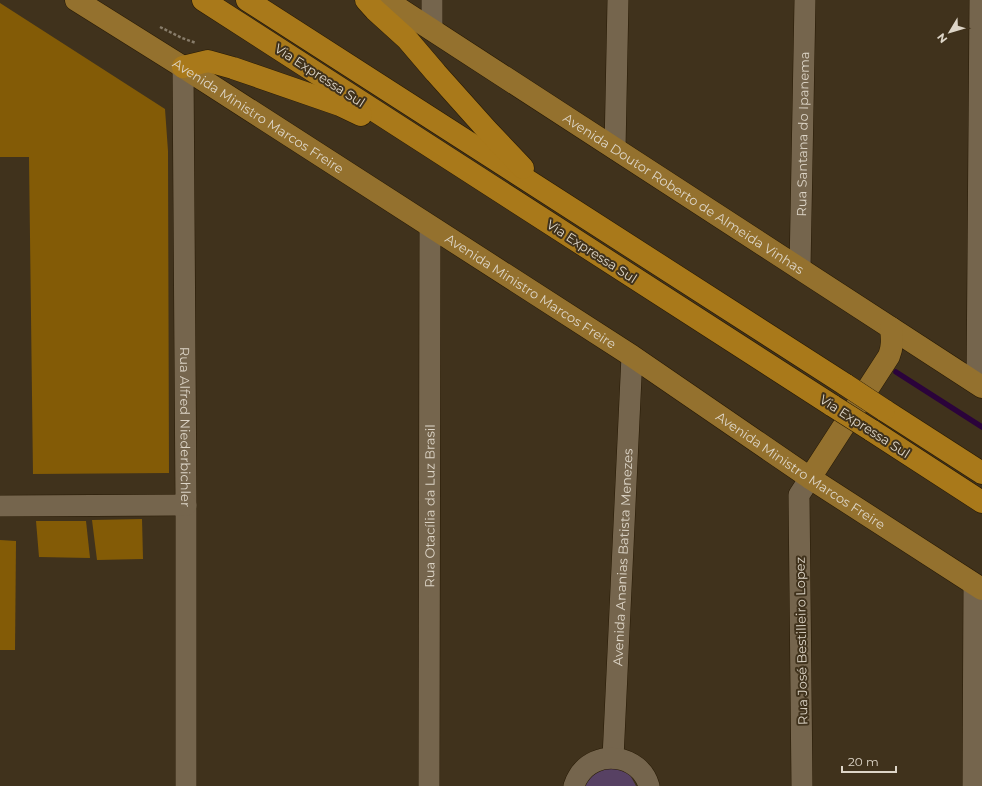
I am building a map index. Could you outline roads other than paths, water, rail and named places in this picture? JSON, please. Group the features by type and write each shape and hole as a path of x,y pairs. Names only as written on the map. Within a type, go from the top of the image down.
{"highway":[{"name":"Via Expressa Sul","path":"203,0 982,502"},
{"name":"Via Expressa Sul","path":"247,0 982,473"},
{"path":"366,0 375,10 407,38 487,130 549,195"},
{"path":"183,67 208,61 240,70 340,105 366,118 409,133"}],"main road":[{"name":"Avenida Ministro Marcos Freire","path":"76,0 183,67 632,356 805,487 978,586"},
{"name":"Avenida Doutor Roberto de Almeida Vinhas","path":"386,0 980,385"},
{"path":"805,487 889,356 893,341 891,328"}],"street":[{"path":"432,0 432,30"},
{"path":"615,149 618,0"},
{"name":"Rua Santana do Ipanema","path":"800,269 805,0"},
{"path":"980,0 980,385"},
{"name":"Rua Alfred Niederbichler","path":"183,67 186,786"},
{"name":"Rua Otacília da Luz Brasil","path":"429,786 430,227"},
{"name":"Avenida Ananias Batista Menezes","path":"613,758 632,356"},
{"name":"Rua José Bestilleiro Lopez","path":"802,786 805,487"},
{"path":"0,506 186,505"},
{"path":"973,786 978,586"},
{"path":"574,786 577,778 586,767 599,760 613,758 628,761 641,770 650,786"}],"waterway":[{"path":"896,372 982,427"}]}
